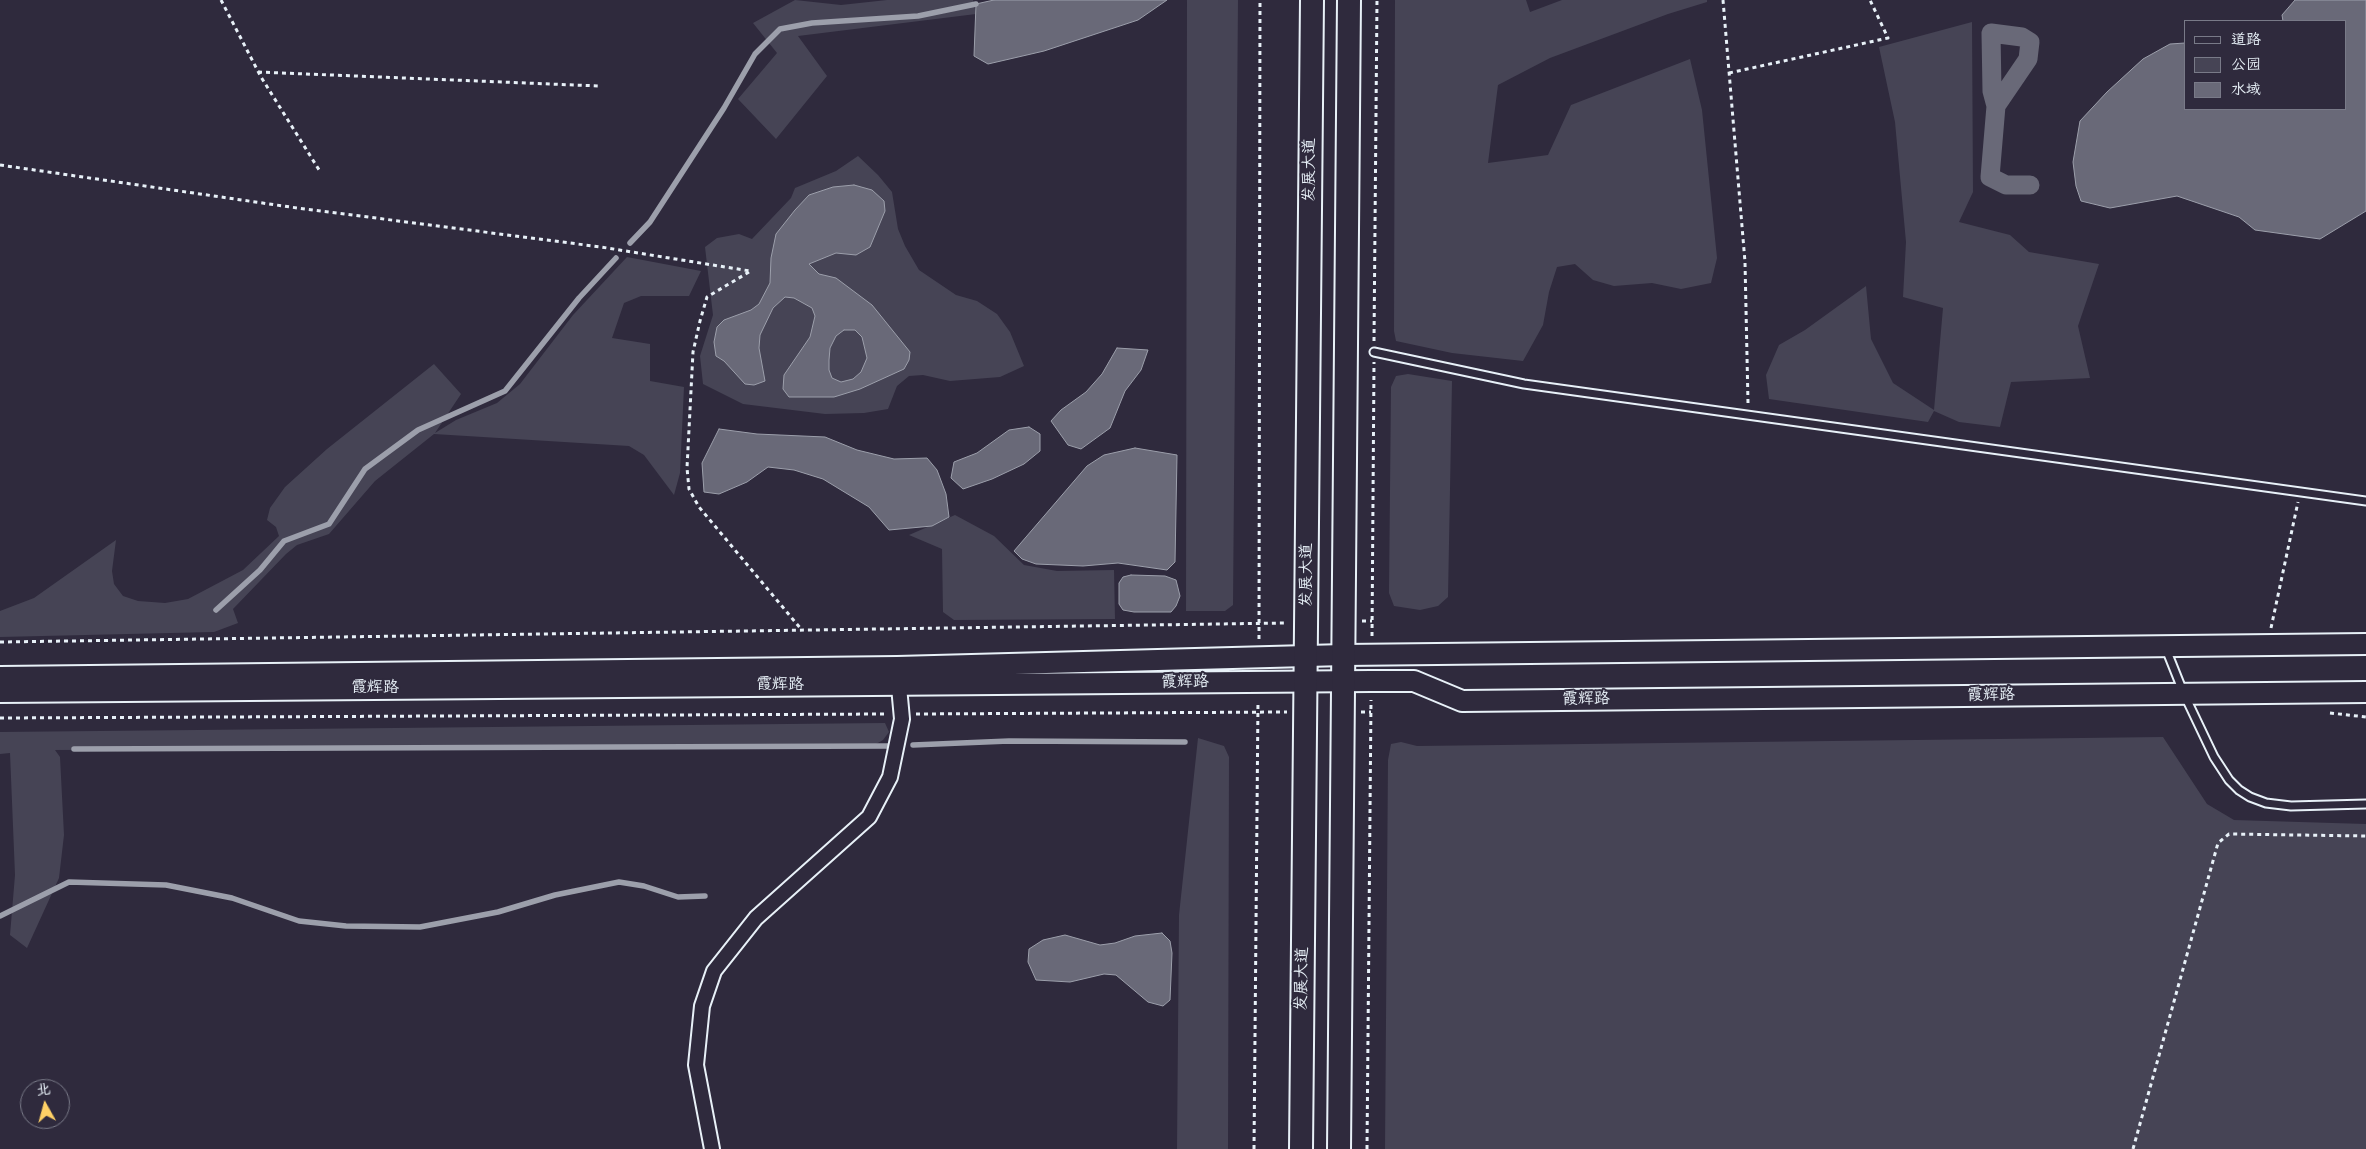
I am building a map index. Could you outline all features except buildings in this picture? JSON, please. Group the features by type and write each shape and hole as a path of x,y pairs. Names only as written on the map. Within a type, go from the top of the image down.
{"main road":[{"name":"发展大道","path":"1301,1149 1308,622 1312,0"},
{"path":"1340,1149 1349,0"}],"street":[{"name":"霞辉路","path":"0,692 898,676 1258,657 1344,655 2366,644"},
{"name":"霞辉路","path":"0,677 898,676 1258,682 1414,681 1462,701 2366,692"},
{"path":"712,1149 696,1065 702,1006 714,971 756,918 869,817 890,777 902,714 898,676"}],"lane":[{"path":"1374,352 1524,384 2366,501"},
{"path":"2165,647 2184,694 2214,757 2229,780 2250,797 2266,803 2292,806 2366,804"}],"path":[{"path":"220,0 258,72 321,173"},
{"path":"1258,657 1260,0"},
{"path":"1372,655 1377,0"},
{"path":"1723,0 1746,262 1748,414"},
{"path":"1729,73 1888,38 1870,0"},
{"path":"258,72 599,86"},
{"path":"0,164 290,207 601,247 750,271 707,297 693,352 687,468 689,489 699,507 802,630"},
{"path":"1344,622 1372,621"},
{"path":"0,642 1308,622"},
{"path":"1367,1149 1371,681"},
{"path":"1254,1149 1258,682"},
{"path":"0,718 1306,712"},
{"path":"1343,712 1371,712"},
{"path":"2133,1149 2218,843 2230,834 2366,836"}],"green space":[{"path":"795,0 841,5 887,0 973,0 976,14 798,36 827,76 776,139 738,99 777,53 753,23"},
{"path":"1187,0 1238,0 1233,605 1225,611 1186,611"},
{"path":"1395,0 1526,0 1530,12 1562,0 1707,0 1707,2 1668,14 1550,58 1498,85 1488,163 1548,155 1571,105 1690,59 1702,110 1717,258 1711,283 1681,289 1652,283 1614,286 1593,280 1575,264 1557,267 1549,292 1543,325 1523,361 1452,353 1396,341 1394,331"},
{"path":"1972,22 1973,192 1959,222 2010,235 2029,252 2099,264 2078,326 2090,378 2011,382 2000,427 1959,422 1934,411 1928,422 1769,399 1766,375 1779,345 1805,330 1866,286 1871,339 1893,383 1934,410 1943,308 1903,297 1906,242 1895,122 1879,47"},
{"path":"858,156 892,192 898,229 905,246 919,270 956,295 977,301 997,314 1010,332 1024,366 1000,377 950,381 923,375 909,376 897,386 888,409 864,413 825,414 743,404 703,384 700,356 713,315 705,247 717,238 739,234 752,239 791,198 795,188 836,171"},
{"path":"627,257 701,271 689,296 641,296 624,303 612,338 650,344 650,381 684,387 680,473 674,495 644,455 629,446 434,434 375,481 329,534 297,545 286,554 233,609 238,623 214,632 0,637 0,611 34,598 116,540 112,571 114,584 123,596 138,601 165,603 188,599 243,570 279,536 276,527 267,520 270,508 285,487 327,449 434,364 461,394 435,433 456,420 497,403 520,384 573,315"},
{"path":"1408,374 1452,381 1448,597 1438,606 1420,610 1394,606 1389,593 1391,387 1396,376"},
{"path":"955,515 994,536 1024,565 1057,571 1114,570 1115,619 954,620 943,612 942,549 909,535"},
{"path":"885,723 889,732 883,740 871,747 55,750 60,757 64,835 59,878 27,948 10,935 15,875 10,753 0,754 0,732"},
{"path":"2163,737 2207,804 2234,820 2366,824 2366,1149 1385,1149 1388,760 1391,744 1401,742 1417,746"},
{"path":"1198,738 1224,746 1229,757 1228,1149 1177,1149 1179,915"}],"water":[{"path":"994,0 1167,0 1138,20 1044,51 988,64 974,56 976,4"},
{"path":"2295,0 2366,0 2366,211 2320,239 2255,230 2239,217 2177,196 2110,208 2081,201 2076,186 2073,162 2080,121 2107,92 2143,59 2170,44 2184,43 2184,110 2346,110 2346,20 2283,20 2282,15"},
{"path":"854,185 872,190 884,201 885,211 870,247 856,255 836,253 809,264 819,274 836,278 872,305 910,352 909,360 904,369 860,389 834,397 789,397 783,389 784,375 810,337 815,316 812,308 794,298 785,297 773,308 760,335 759,348 765,381 754,385 745,384 724,361 716,356 714,342 717,327 724,320 751,310 759,304 770,283 771,258 776,234 809,195 833,187","holes":["844,330 855,330 862,337 867,358 861,372 853,379 841,382 832,378 829,370 830,348 836,336"]},
{"path":"1117,348 1148,350 1141,370 1125,391 1110,428 1081,449 1068,445 1051,421 1061,410 1086,392 1102,374"},
{"path":"1029,427 1040,434 1040,451 1024,464 992,479 963,489 951,478 954,462 977,453 1009,430"},
{"path":"719,429 757,434 825,437 857,450 894,459 927,458 937,470 946,494 949,517 932,526 889,530 869,507 823,479 794,470 768,467 747,482 719,494 704,492 702,463"},
{"path":"1135,448 1177,455 1175,562 1167,570 1118,563 1083,566 1036,564 1022,559 1014,551 1087,466 1104,455"},
{"path":"1131,575 1165,576 1176,580 1180,596 1176,606 1171,612 1134,612 1123,610 1119,604 1119,583 1123,577"},
{"path":"1162,933 1170,941 1172,953 1170,1000 1163,1006 1148,1002 1116,975 1104,974 1070,982 1036,980 1028,962 1029,949 1043,940 1065,935 1100,945 1115,943 1135,936"}],"waterway":[{"path":"630,243 650,222 724,108 755,54 780,29 812,23 918,16 976,4"},
{"path":"1996,106 2028,59 2030,42 2022,37 1991,33 1992,91 1996,106 1990,177 2006,185 2030,185"},
{"path":"216,610 260,570 284,541 329,524 365,469 418,430 505,391 579,298 616,258"},
{"path":"913,745 1009,741 1185,742"},
{"path":"74,749 889,746"},
{"path":"0,916 69,882 166,885 232,898 299,921 346,926 420,927 498,912 555,895 619,882 644,886 678,897 705,896"}]}
